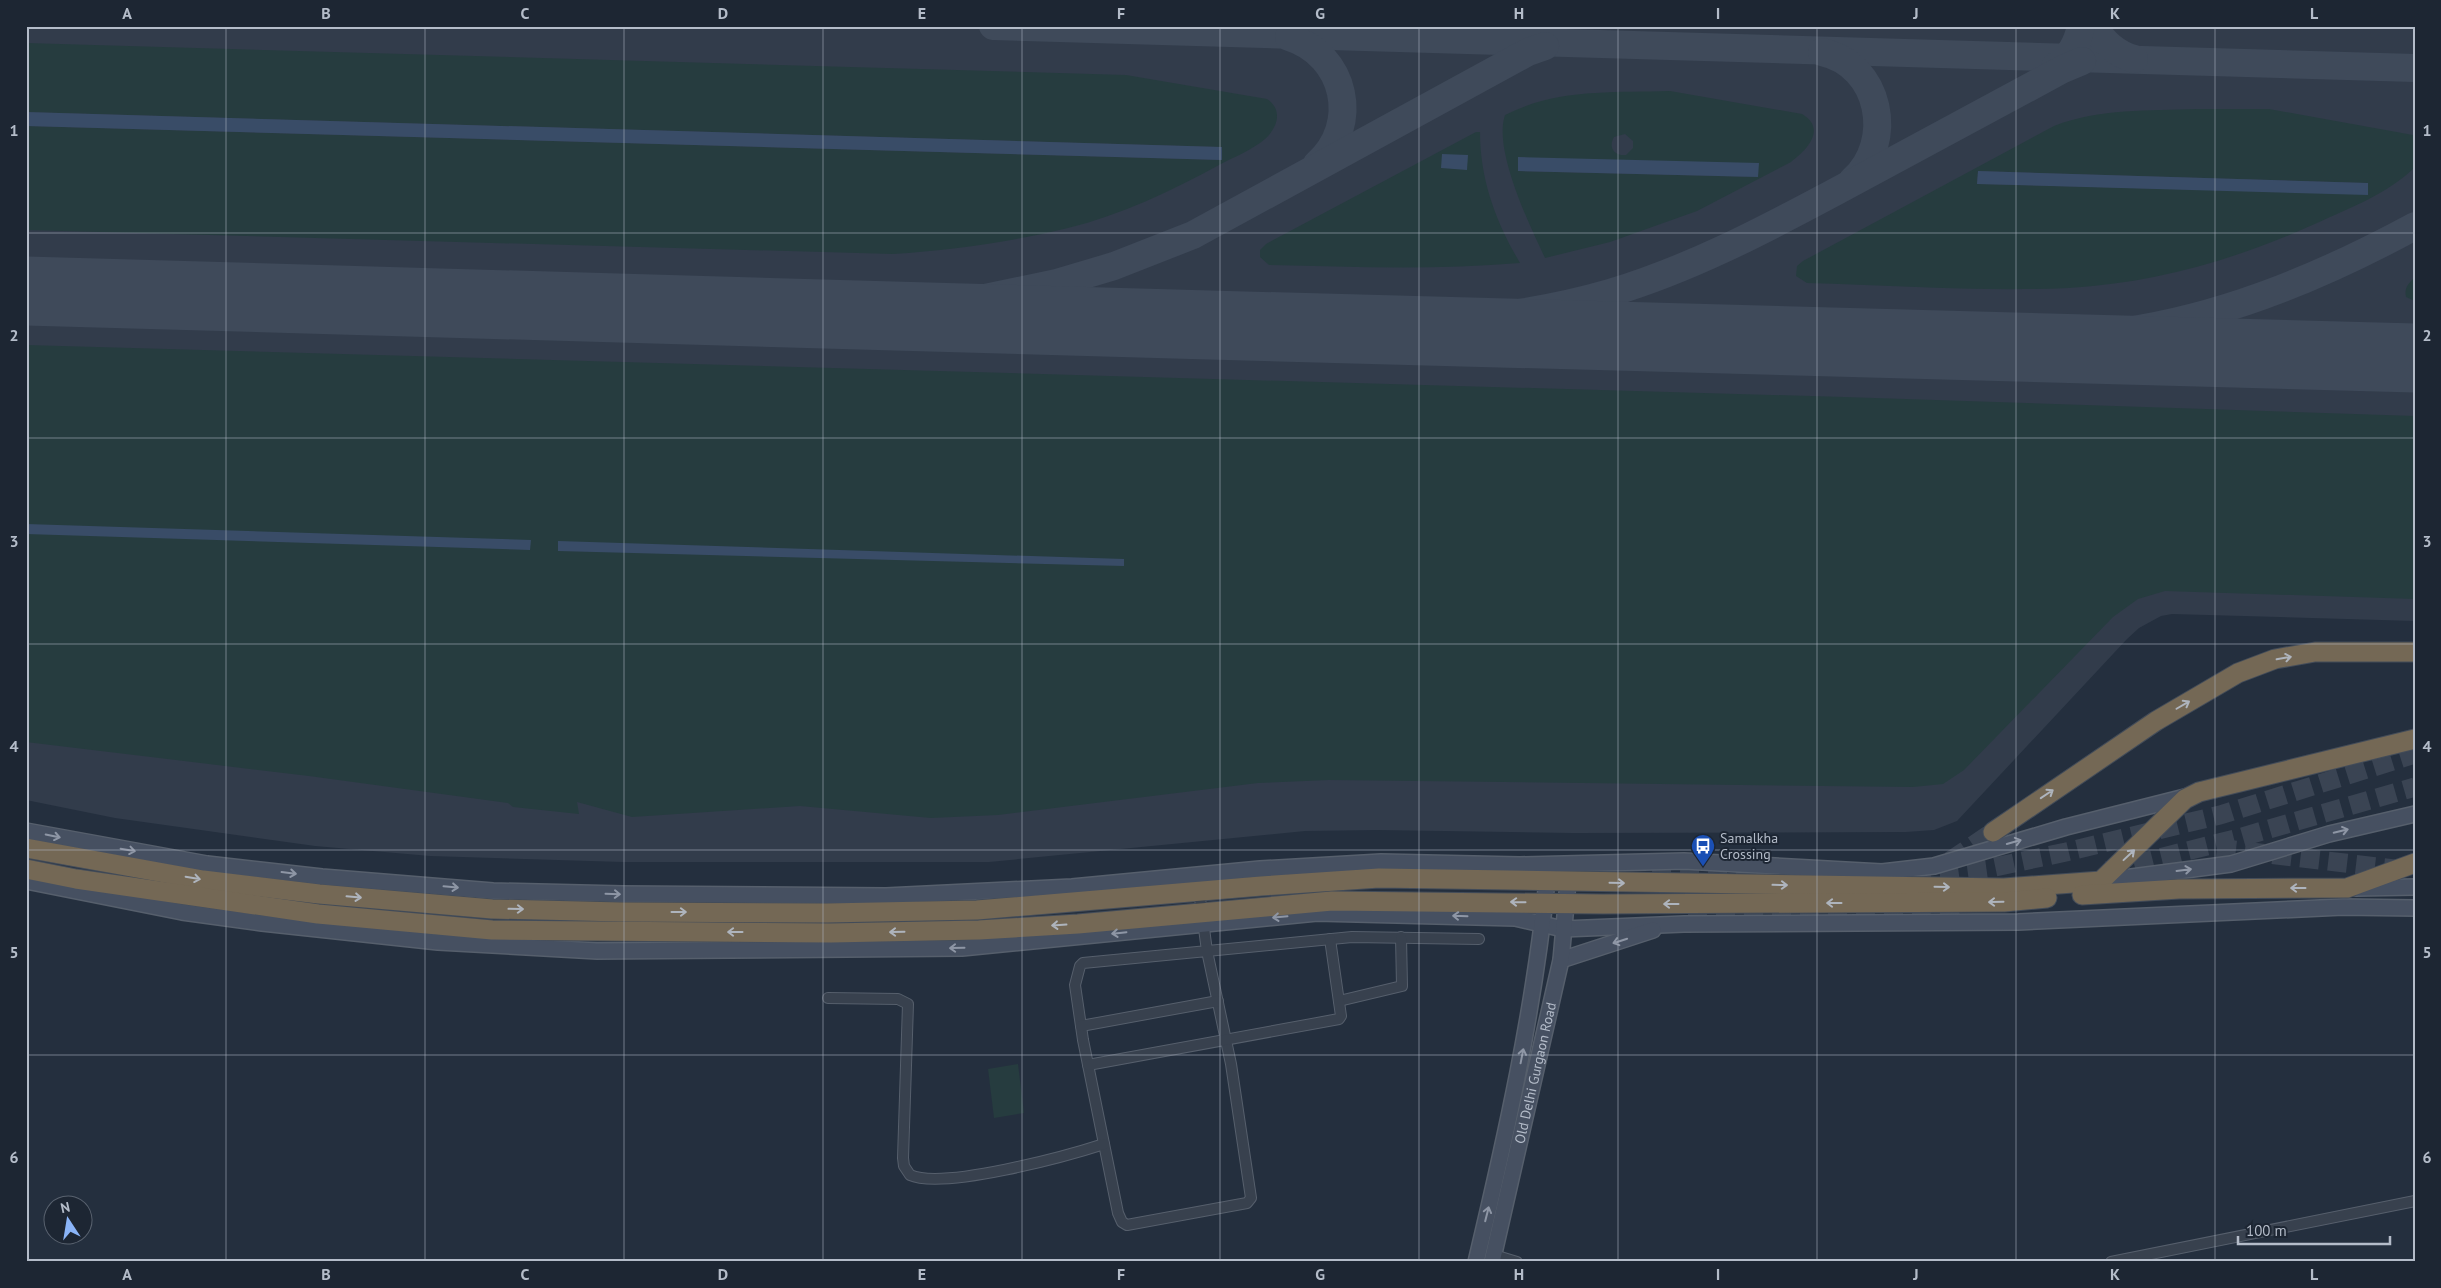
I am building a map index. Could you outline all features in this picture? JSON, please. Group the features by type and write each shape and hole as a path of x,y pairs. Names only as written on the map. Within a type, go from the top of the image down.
{"highway":[{"path":"1992,832 2156,721 2238,673 2275,659 2315,652 2415,652"},
{"path":"26,848 203,880 320,894 492,908 817,913 967,910 1379,878 2004,888 2101,881 2186,799 2199,792 2415,739"},
{"path":"26,869 124,886 318,914 492,930 831,933 979,930 1202,918 1332,901 1567,904 2004,902 2124,891 2347,888 2415,863"}],"street":[{"path":"26,831 207,864 322,877 493,891 886,896 1072,888 1260,869 1381,862 1529,865 1684,861 1882,872 1934,866 2066,827 2193,795"},
{"path":"2101,881 2239,862 2329,834 2415,814"},
{"path":"26,881 182,912 262,923 438,942 597,951 962,948 1202,918 1317,913 1515,918 1564,929 1684,924 2018,922 2343,908 2415,908"},
{"name":"Old Delhi Gurgaon Road","path":"1476,1262 1522,1056 1543,924 1547,882"},
{"name":"Old Delhi Gurgaon Road","path":"1493,1258 1561,960 1568,882"},
{"path":"2347,888 2415,887"},
{"path":"1199,891 1208,951 1226,1039 1249,1182 1249,1201 1127,1225 1122,1222 1118,1213 1081,1026 1075,980 1077,970 1083,963 1208,951 1330,939 1401,937 1479,939"},
{"path":"1561,960 1663,927 1684,924"},
{"path":"1339,1001 1402,986 1401,937"},
{"path":"1088,1065 1339,1019 1339,1001 1330,939"},
{"path":"828,998 902,999 908,1004 903,1158 910,1176 929,1179 996,1171 1104,1144"},
{"path":"1081,1026 1218,1001"},
{"path":"2111,1262 2415,1201"},
{"path":"1493,1258 1517,1262"}],"shaded area":[{"path":"26,26 2415,26 2415,621 2172,614 2161,616 2139,628 2127,639 1957,821 1934,830 1906,832 1573,833 1377,830 1305,831 989,862 623,862 430,856 315,846 115,818 26,800"}],"green space":[{"path":"26,43 1126,75 1267,99 1275,108 1277,119 1273,129 1265,139 1249,150 1164,193 1088,223 981,245 893,254 26,230 26,126 1221,160 1222,147 26,112"},
{"path":"1670,91 1802,114 1813,126 1814,133 1803,152 1791,162 1697,211 1610,242 1545,258 1523,208 1508,167 1504,148 1503,130 1505,115 1525,106 1565,96 1606,92","holes":["1625,134 1633,141 1633,148 1626,155 1622,155 1613,150 1612,141 1614,137","1519,157 1757,177 1518,171"]},
{"path":"2197,109 2269,109 2413,135 2415,167 2393,185 2369,199 2287,236 2257,248 2196,267 2133,281 2069,288 2004,289 1807,283 1796,276 1797,266 1803,261 2054,126 2071,120 2107,113","holes":["1978,171 2367,183 2368,194 1977,184"]},
{"path":"1476,132 1480,132 1483,167 1491,200 1511,248 1520,263 1426,267 1332,267 1269,265 1260,257 1260,250 1266,244"},
{"path":"2415,277 2415,301 2406,297 2406,291 2407,286"},
{"path":"26,345 1844,397 2415,416 2415,599 2165,591 2138,599 2113,617 1964,770 1943,784 1913,787 1329,780 1258,783 998,815 931,818 800,806 632,817 577,802 579,814 513,807 508,803 309,776 26,742"},
{"path":"1018,1064 1024,1113 994,1118 988,1069"}],"water":[{"path":"26,112 1222,147 1222,160 26,126"},
{"path":"1442,154 1468,155 1467,170 1441,168"},
{"path":"1518,157 1759,163 1758,177 1518,171"},
{"path":"1978,171 2368,183 2368,195 1977,184"},
{"path":"26,524 531,540 530,550 26,534"},
{"path":"558,541 1124,559 1124,566 558,551"}],"taxiway":[{"path":"993,26 2415,68"},
{"path":"2055,67 2072,50 2081,26"},
{"path":"2094,26 2111,47 2134,59"},
{"path":"1289,37 1308,46 1324,59 1335,75 1341,93 1343,111 1339,130 1331,148 1317,164"},
{"path":"820,312 929,307 966,302 1057,283 1114,266 1193,235 1528,52 1545,46"},
{"path":"1822,52 1842,60 1858,72 1869,88 1875,107 1877,126 1874,146 1866,164 1853,180"},
{"path":"1327,327 1399,325 1505,315 1575,302 1610,293 1669,273 1753,235 2063,69 2082,61"},
{"path":"1957,344 2071,338 2116,333 2175,322 2281,289 2349,260 2415,226"}],"runway":[{"path":"26,291 2415,358"}],"tunnel":[{"path":"1884,876 1925,877 1990,868 2066,852 2220,815 2415,754"},
{"path":"2107,871 2235,839 2415,787"},
{"path":"1950,861 1993,832"},
{"path":"2217,848 2404,870"},
{"path":"1652,873 1827,875"},
{"path":"346,887 463,896"},
{"path":"1688,913 1929,915 1967,906"}],"place":[{"name":"Samalkha Crossing","path":"1703,867"}]}
